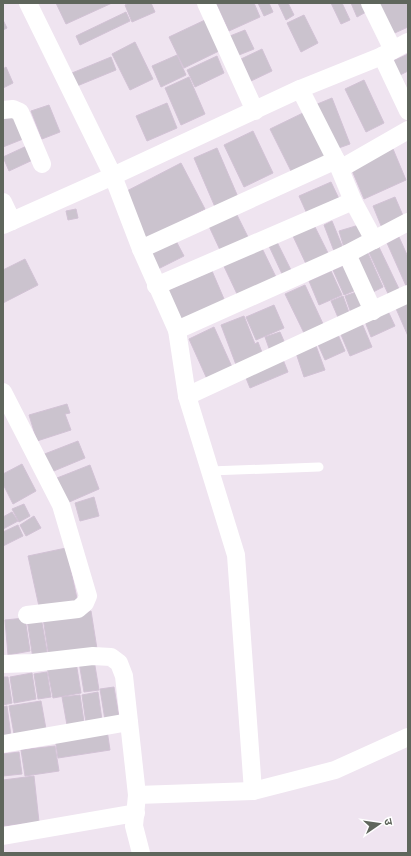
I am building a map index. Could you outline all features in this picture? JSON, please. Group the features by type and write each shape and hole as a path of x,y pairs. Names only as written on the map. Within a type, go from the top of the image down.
{"street":[{"path":"28,3 113,176 156,286 177,330 187,396 236,555 253,791"},
{"path":"206,3 255,111"},
{"path":"370,3 394,49 408,111"},
{"path":"3,202 7,223 113,176 300,89 394,49"},
{"path":"300,89 374,240"},
{"path":"3,110 13,109 20,112 42,164"},
{"path":"141,249 338,164 408,130"},
{"path":"156,286 354,201"},
{"path":"177,330 347,254 408,222"},
{"path":"347,254 373,311"},
{"path":"187,396 408,294"},
{"path":"3,392 61,505 88,596 85,603 78,609 27,615"},
{"path":"3,664 32,663 93,656 111,658 118,663 123,670 137,795 134,826 141,853"},
{"path":"3,744 129,722"},
{"path":"137,795 253,791 335,770 408,737"},
{"path":"3,836 136,813"}],"lane":[{"path":"210,471 319,467"}],"building":[{"path":"56,3 112,3 66,24"},
{"path":"129,3 151,3 155,12 132,22 125,5"},
{"path":"216,3 254,3 260,17 229,31"},
{"path":"258,3 269,3 273,12 264,16"},
{"path":"278,3 288,3 294,15 286,20"},
{"path":"331,3 342,3 350,20 341,24"},
{"path":"351,3 362,3 366,12 357,17"},
{"path":"373,3 408,3 408,27 388,36"},
{"path":"126,12 130,21 80,45 76,36"},
{"path":"304,15 318,43 301,52 287,23"},
{"path":"3,20 7,28 3,30"},
{"path":"205,20 219,51 184,68 169,37"},
{"path":"245,30 254,49 239,55 230,36"},
{"path":"135,42 153,79 130,90 112,54"},
{"path":"262,49 272,71 251,81 241,59"},
{"path":"408,54 408,71 398,76 391,62"},
{"path":"177,55 186,75 161,87 152,66"},
{"path":"217,56 224,73 195,87 187,70"},
{"path":"111,57 116,70 77,86 72,73"},
{"path":"6,67 13,83 3,88 3,69"},
{"path":"189,77 205,114 181,125 165,88"},
{"path":"364,80 384,123 366,132 345,89"},
{"path":"332,98 350,144 333,150 315,105"},
{"path":"167,103 177,128 147,141 136,116"},
{"path":"49,105 60,132 42,139 31,111"},
{"path":"12,111 23,139 3,147 3,114"},
{"path":"305,112 326,156 292,173 270,129"},
{"path":"253,131 273,173 244,187 224,145"},
{"path":"31,144 37,158 9,171 3,157"},
{"path":"217,148 238,197 215,207 194,158"},
{"path":"393,149 406,180 364,199 351,168"},
{"path":"181,163 205,209 146,240 121,194"},
{"path":"331,182 340,201 308,216 299,196"},
{"path":"395,197 404,218 382,228 373,206"},
{"path":"76,209 78,218 68,220 66,211"},
{"path":"234,209 249,239 221,252 207,222"},
{"path":"332,221 343,248 334,251 324,225"},
{"path":"313,223 329,255 307,266 292,234"},
{"path":"359,225 365,242 345,251 339,231"},
{"path":"174,237 184,256 158,269 149,249"},
{"path":"399,237 408,257 407,288 387,243"},
{"path":"259,242 276,277 238,296 221,260"},
{"path":"277,242 292,272 283,276 269,246"},
{"path":"377,243 401,293 390,298 367,248"},
{"path":"367,251 383,287 367,295 350,258"},
{"path":"25,259 38,285 3,303 3,270"},
{"path":"350,263 361,288 344,295 333,270"},
{"path":"212,271 227,306 183,325 168,290"},
{"path":"331,271 342,295 319,305 309,281"},
{"path":"305,285 324,326 305,335 285,294"},
{"path":"362,290 370,310 352,316 345,296"},
{"path":"343,296 351,318 340,322 331,301"},
{"path":"408,297 408,336 394,304"},
{"path":"274,305 284,328 256,340 246,317"},
{"path":"387,309 395,326 371,337 364,319"},
{"path":"244,316 255,344 258,342 265,360 238,370 221,325"},
{"path":"361,321 372,347 350,356 339,330"},
{"path":"214,327 232,367 207,379 189,339"},
{"path":"336,330 345,351 325,360 316,340"},
{"path":"280,332 287,348 271,354 265,337"},
{"path":"315,343 325,370 304,377 295,350"},
{"path":"282,357 288,372 250,388 244,373"},
{"path":"67,404 70,413 65,414 71,430 37,441 29,415"},
{"path":"78,441 85,458 49,473 42,455"},
{"path":"22,464 36,491 13,504 3,484 3,474"},
{"path":"90,465 99,489 67,503 57,478"},
{"path":"94,497 99,516 80,521 75,503"},
{"path":"24,504 30,516 19,522 12,509"},
{"path":"12,512 18,521 3,529 3,517"},
{"path":"34,516 41,528 26,536 20,525"},
{"path":"18,525 23,536 3,546 3,532"},
{"path":"66,548 78,603 40,611 28,556"},
{"path":"91,611 97,649 49,657 43,618"},
{"path":"41,617 48,657 33,659 27,619"},
{"path":"25,618 30,651 8,655 5,620"},
{"path":"94,660 99,690 84,692 79,662"},
{"path":"76,662 81,693 53,698 47,667"},
{"path":"47,672 51,697 38,699 34,674"},
{"path":"32,673 36,699 14,703 10,677"},
{"path":"3,677 8,677 12,703 3,705"},
{"path":"114,687 119,717 105,720 100,689"},
{"path":"98,692 102,720 86,723 82,695"},
{"path":"80,695 84,722 67,725 62,697"},
{"path":"41,701 46,729 14,734 9,706"},
{"path":"7,706 11,736 3,737 3,707"},
{"path":"107,730 110,750 58,758 55,738"},
{"path":"55,746 59,771 25,776 21,750"},
{"path":"19,752 22,774 3,776 3,754"},
{"path":"34,776 39,822 3,826 3,780"}]}
